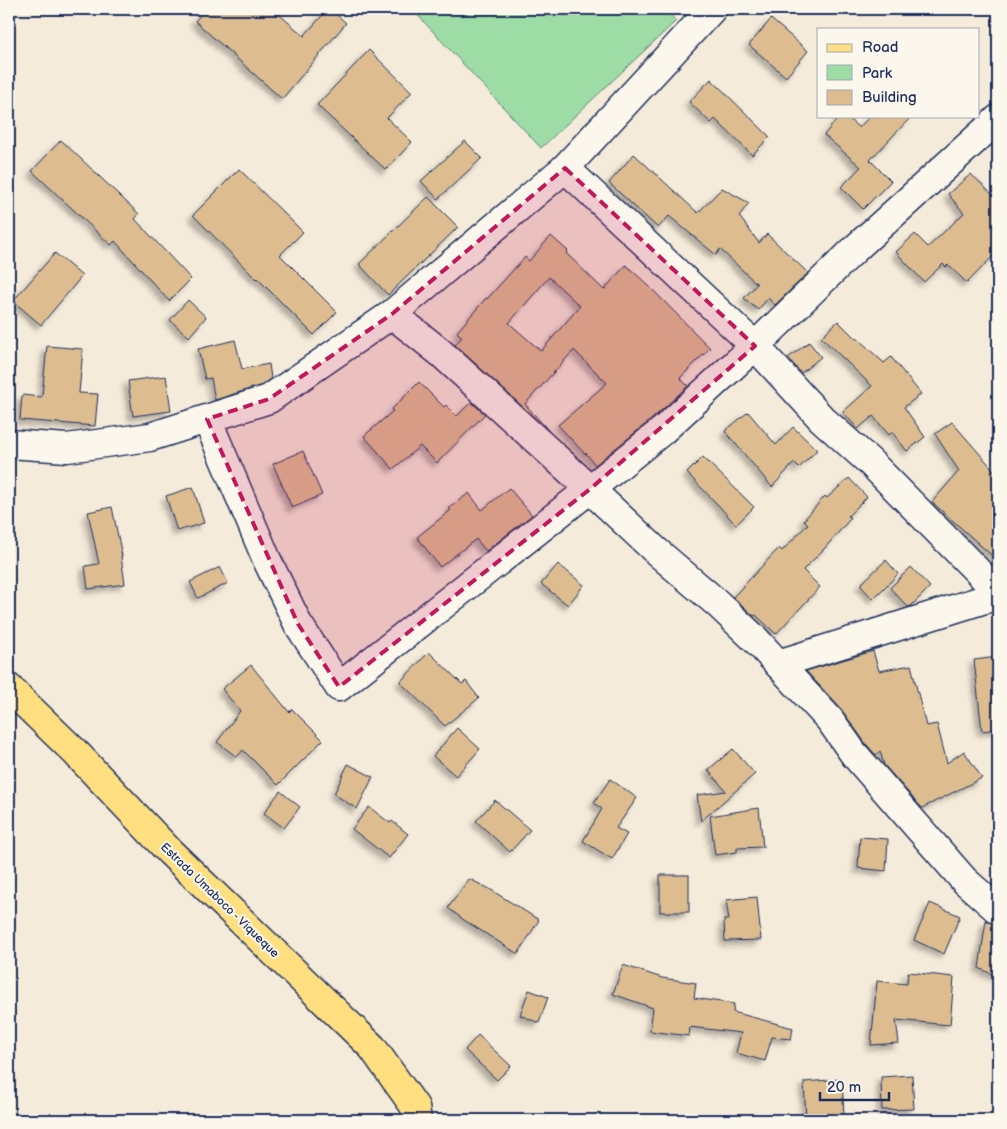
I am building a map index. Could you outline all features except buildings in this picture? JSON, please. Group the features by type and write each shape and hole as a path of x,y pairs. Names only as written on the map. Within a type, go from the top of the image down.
{"main road":[{"name":"Estrada Umaboco - Viqueque","path":"9,688 77,754 170,852 372,1047 415,1107 417,1120"}],"street":[{"path":"9,444 67,448 150,437 269,399 392,314 564,168 712,9"},
{"path":"207,419 267,560 298,624 339,687 590,490 662,431 755,346 857,247 998,119"},
{"path":"564,168 755,346 822,419 871,463 998,593 778,664"},
{"path":"392,314 441,354 756,640 830,720 854,754 964,880 998,910"}],"highlighted area":[{"path":"565,168 755,346 590,489 339,687 298,624 207,419 269,399 392,314"}],"green space":[{"path":"412,9 665,9 676,21 541,148"}]}
